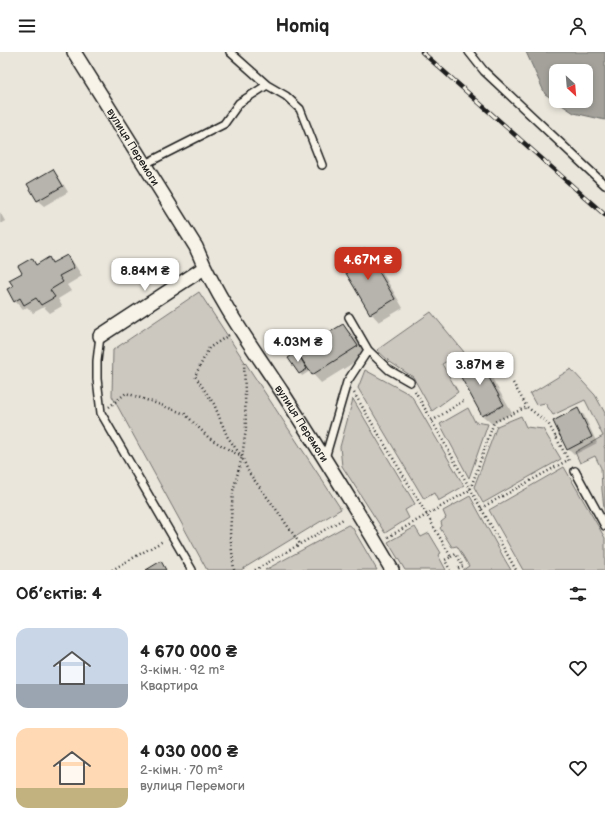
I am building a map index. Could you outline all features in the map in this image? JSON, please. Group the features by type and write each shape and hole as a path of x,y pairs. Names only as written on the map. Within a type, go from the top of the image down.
{"street":[{"name":"вулиця Перемоги","path":"74,52 196,246 204,268 240,328 325,458 392,570"},
{"path":"100,336 204,268"}],"lane":[{"path":"230,52 267,85 286,96 300,109 322,165"},
{"path":"469,52 484,70 605,184"},
{"path":"145,164 224,124 239,103 267,85"},
{"path":"349,317 368,350 390,370 410,382"},
{"path":"100,336 97,361 101,413 192,570"},
{"path":"325,458 348,382 368,350"},
{"path":"574,471 605,526"}],"path":[{"path":"240,328 209,348 195,376 214,404 227,436 242,457 249,473 300,544"},
{"path":"234,570 230,533 234,491 242,457 246,429 244,349 250,344"},
{"path":"348,382 451,557"},
{"path":"410,382 516,570"},
{"path":"481,508 568,460 548,423 527,407 513,383"},
{"path":"101,413 126,394 140,398 184,414 209,438 242,457"},
{"path":"432,421 463,402"},
{"path":"377,543 470,490 494,422 527,407"},
{"path":"556,438 560,435"},
{"path":"255,570 358,511"},
{"path":"112,570 172,535"},
{"path":"450,570 445,560 456,554 463,566 457,570"}],"shaded area":[{"path":"526,52 605,52 605,120 574,113 566,108 593,108 593,64 549,64 549,97 545,94"},
{"path":"199,292 341,509 241,570 207,570 112,396 113,350"},
{"path":"431,312 464,352 442,364 458,392 432,411 413,377 390,362 377,350"},
{"path":"571,369 595,395 605,413 605,517 601,468 595,456 580,463 575,452 603,436 585,400 553,415 545,403 536,405 530,394"},
{"path":"365,370 411,395 464,486 438,501 434,493 424,499 358,388"},
{"path":"353,399 415,504 405,510 409,518 385,533 342,466 340,447"},
{"path":"468,408 475,422 488,424 469,478 440,424"},
{"path":"521,416 526,427 543,429 561,459 483,503 474,487 497,426"},
{"path":"564,467 605,538 605,570 523,570 489,510"},
{"path":"470,496 511,570 463,570 469,566 457,546 452,547 440,528 442,526 441,522 446,518 443,511"},
{"path":"348,525 352,527 377,570 265,570"},
{"path":"415,527 421,537 429,533 441,553 438,555 446,570 405,570 388,542"}],"building":[{"path":"53,169 63,186 37,201 27,184"},
{"path":"365,248 395,299 370,314 340,263"},
{"path":"67,255 74,268 59,276 63,282 50,290 55,297 41,305 36,298 24,305 20,298 14,302 7,289 13,286 9,280 22,273 18,266 32,258 36,265 49,257 52,263"},
{"path":"343,324 358,346 312,375 297,352"},
{"path":"297,352 307,369 299,374 288,358"},
{"path":"477,356 504,405 482,416 456,368"},
{"path":"578,408 592,437 567,450 553,421"},
{"path":"161,561 166,570 146,570"}],"railway":[{"path":"422,52 605,215"}]}
